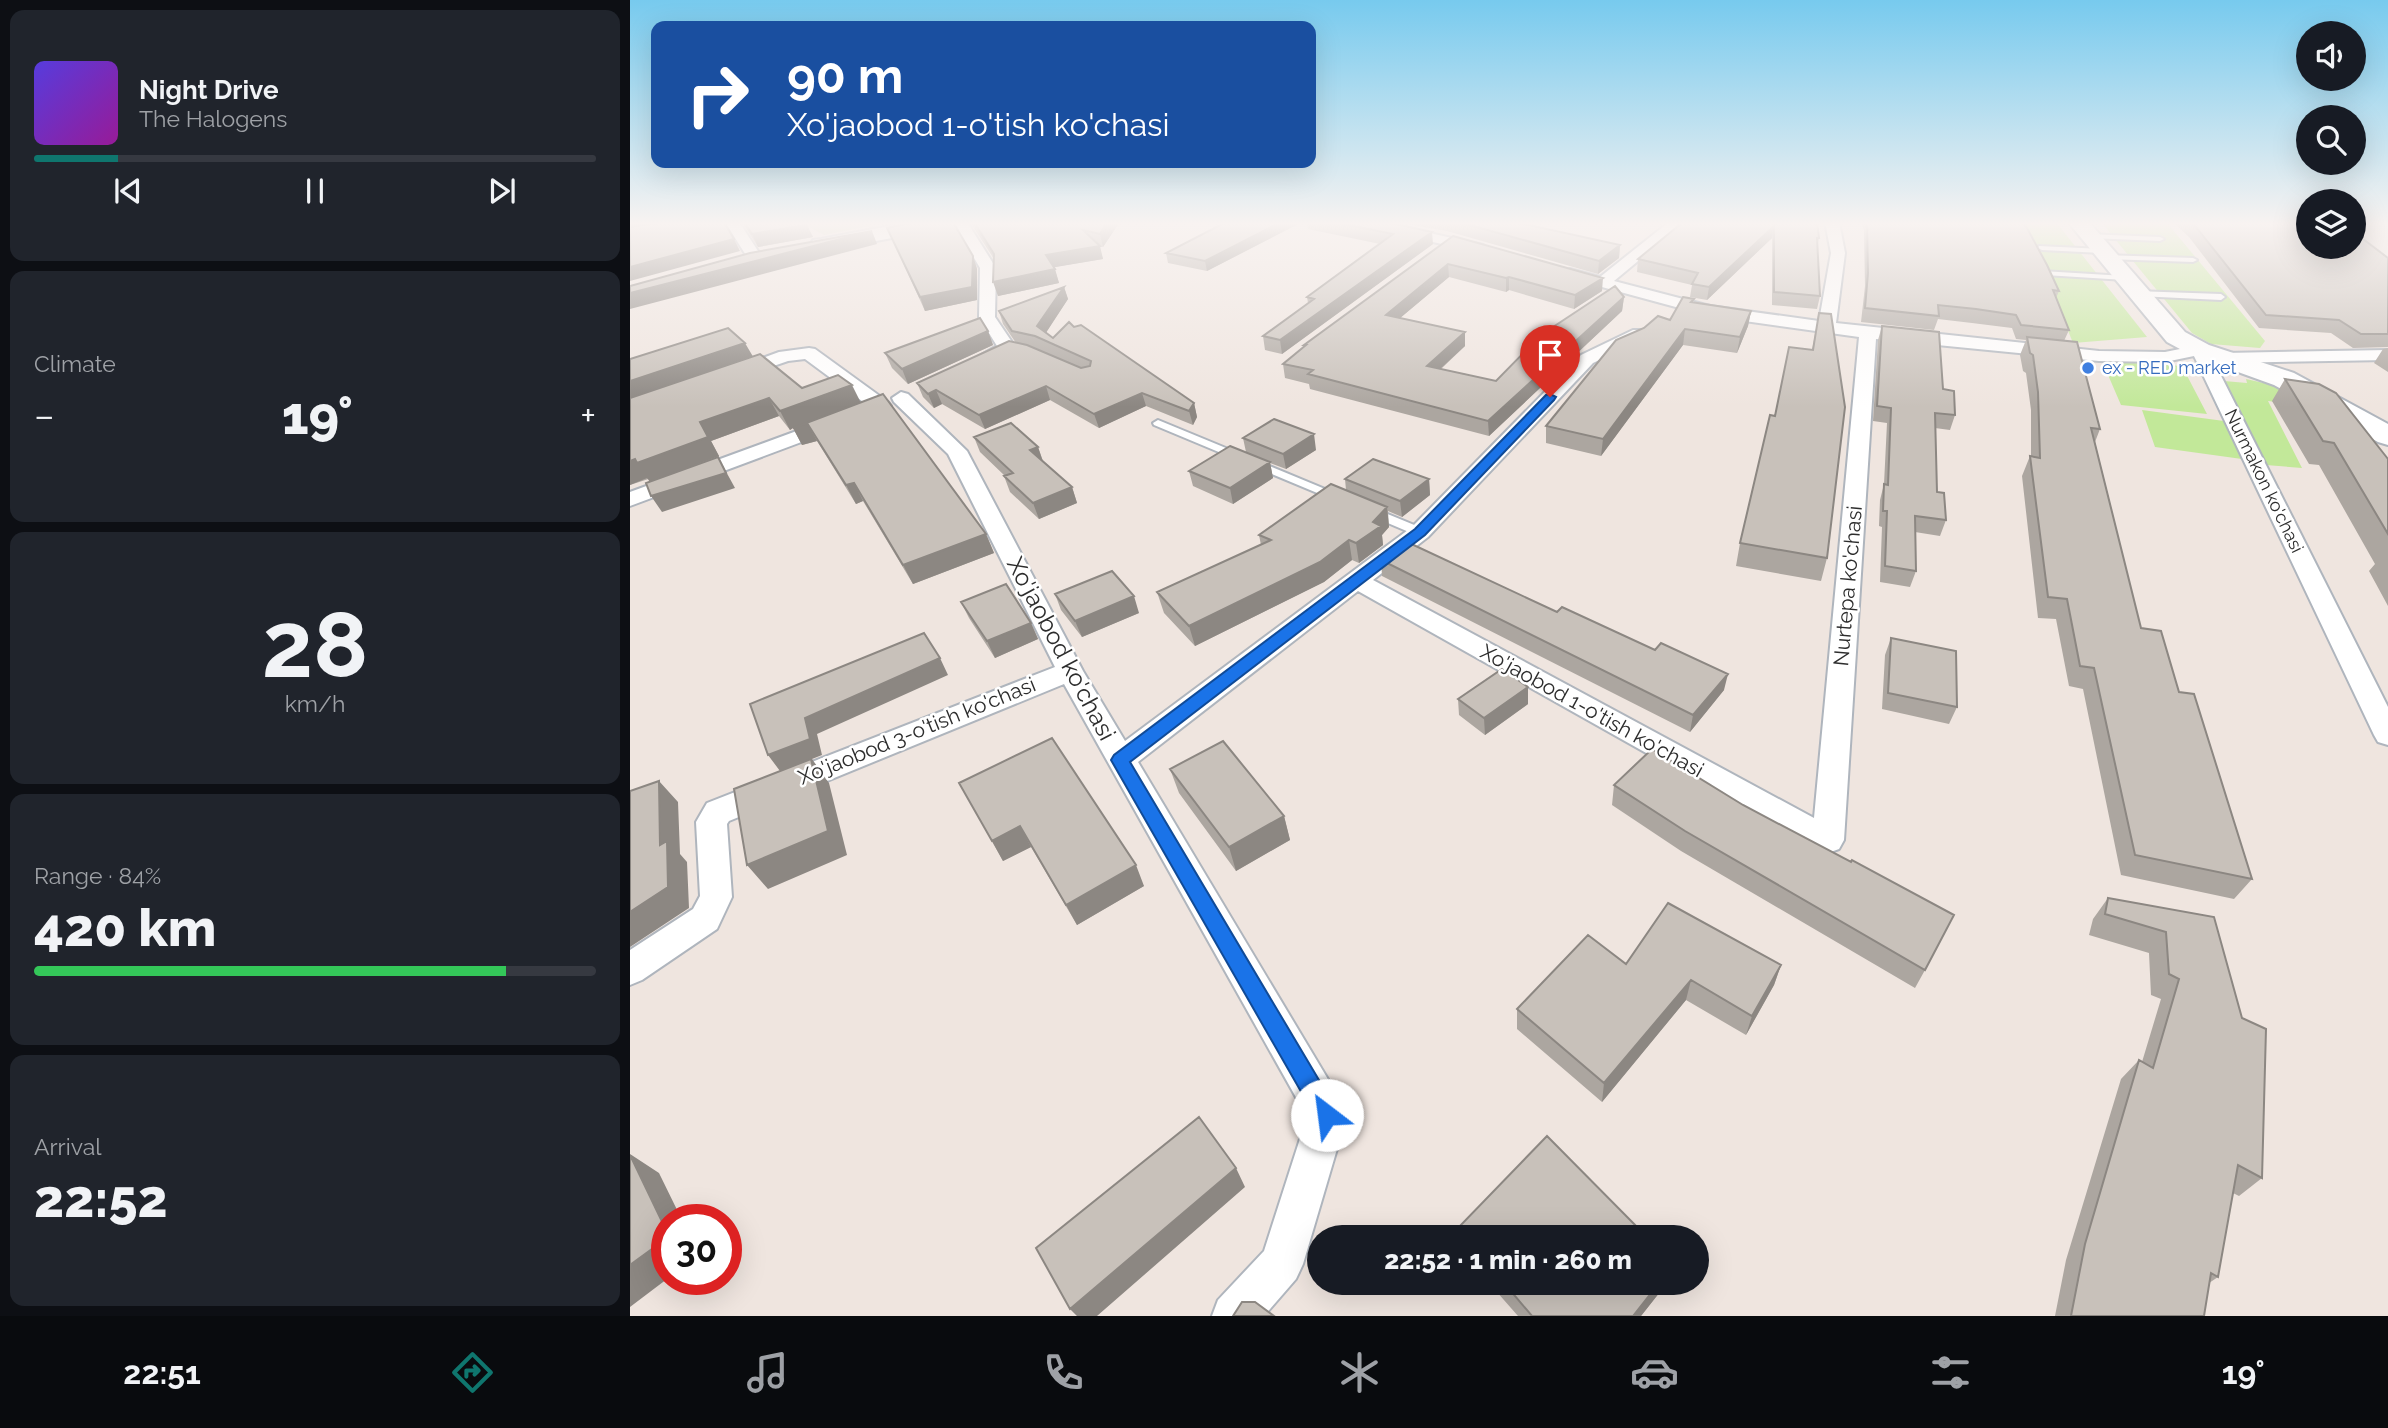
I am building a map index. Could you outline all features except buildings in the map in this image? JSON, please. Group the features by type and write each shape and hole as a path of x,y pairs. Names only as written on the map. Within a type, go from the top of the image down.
{"street":[{"path":"960,371 1012,349 987,317 988,283"},
{"path":"1603,283 1674,303 1746,317 2099,356 2388,355"},
{"path":"1827,327 1833,283"},
{"path":"2129,283 2171,333 2212,354 2284,379 2388,436"},
{"path":"1120,760 1420,532 1587,359 1634,338 1674,303"},
{"name":"Nurtepa ko'chasi","path":"1828,840 1868,332"},
{"name":"Xo'jaobod ko'chasi","path":"720,380 785,356 809,353 902,397 957,451 1070,671 1327,1115 1282,1264 1234,1316"},
{"name":"Nurmakon ko'chasi","path":"2212,354 2388,735"},
{"path":"630,499 902,397"},
{"name":"Xo'jaobod 1-o'tish ko'chasi","path":"1357,582 1828,840"},
{"name":"Xo'jaobod 3-o'tish ko'chasi","path":"630,969 705,919 716,897 711,822 718,812 1070,671"}],"lane":[{"path":"2114,283 2221,297"},
{"path":"1158,423 1345,501"},
{"path":"1357,506 1420,532"}],"green space":[{"path":"2049,283 2105,283 2147,337 2073,343"},
{"path":"2151,283 2217,283 2265,341 2260,348 2211,344 2192,333"},
{"path":"2102,361 2182,366 2207,414 2121,405"},
{"path":"2246,379 2299,391 2332,409 2268,401 2302,468 2266,465 2224,381 2247,383"},
{"path":"2142,410 2224,421 2242,459 2155,447"}],"place":[{"name":"ex - RED market","path":"2088,368"}],"route":[{"path":"1327,1115 1120,760 1420,532 1550,397"}]}
